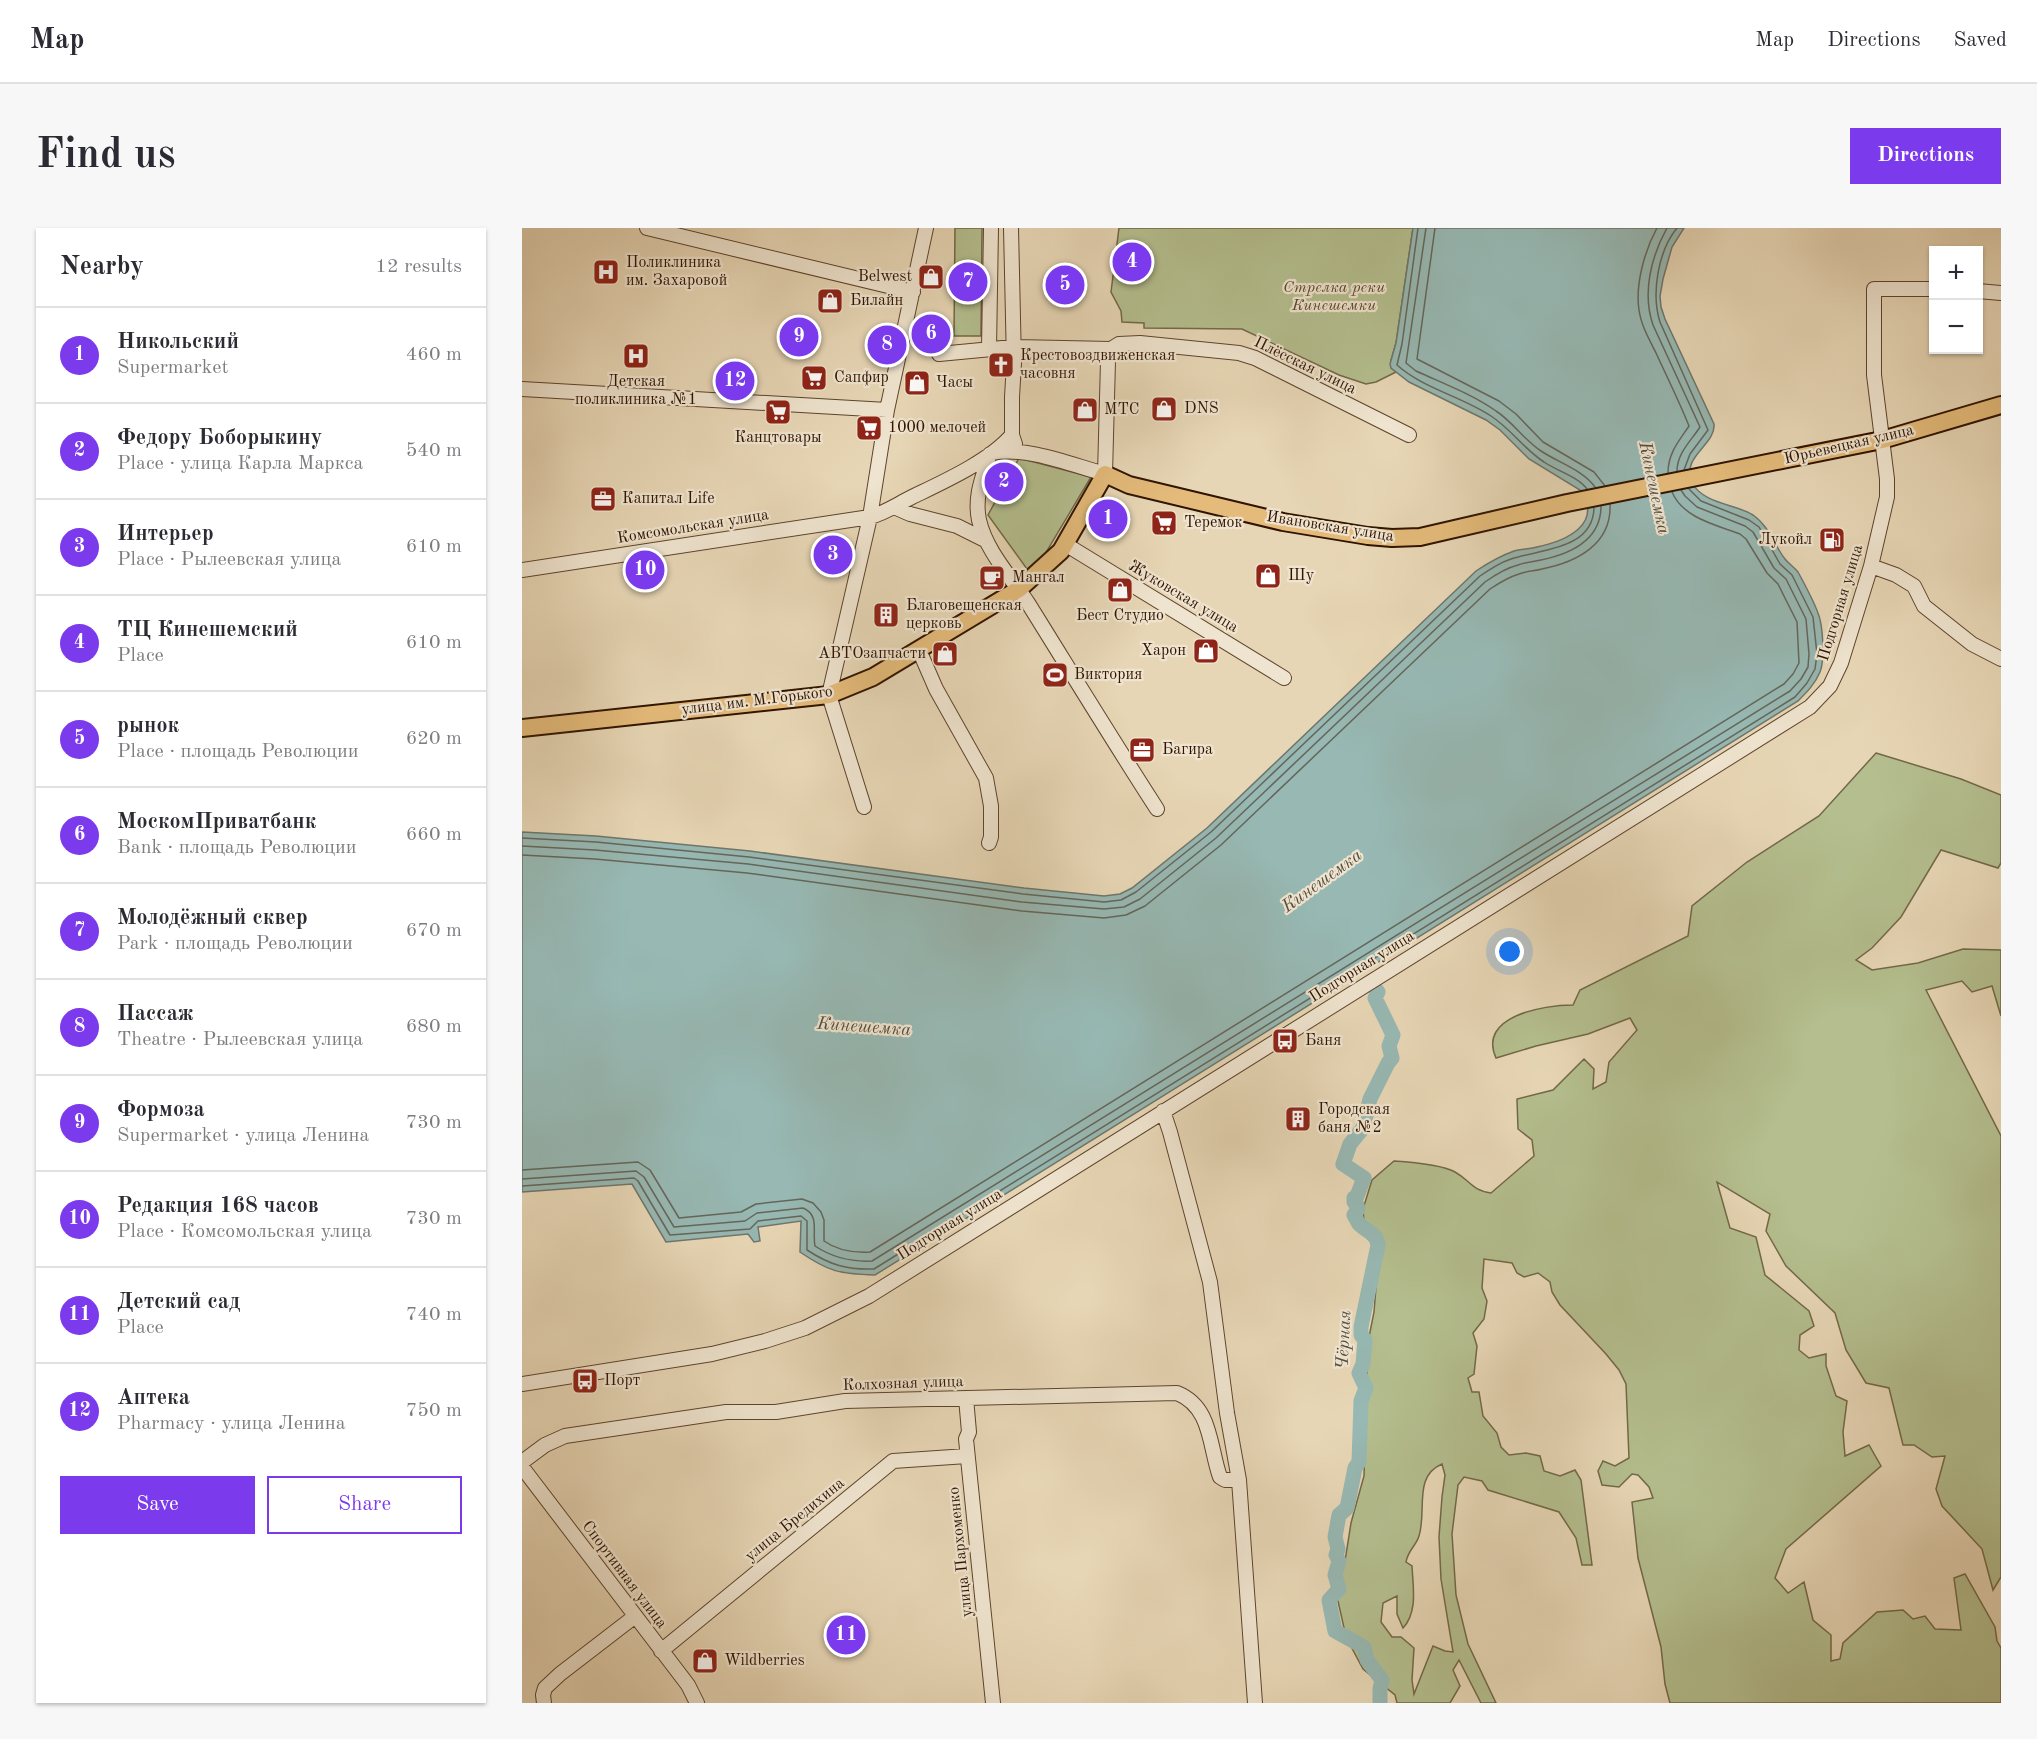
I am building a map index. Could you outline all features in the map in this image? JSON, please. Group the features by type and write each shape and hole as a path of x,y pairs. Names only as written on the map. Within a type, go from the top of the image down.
{"main road":[{"name":"Юрьевецкая улица","path":"1567,502 1882,440 2001,405"},
{"name":"Ивановская улица","path":"1105,474 1129,485 1283,522 1392,538 1436,534 1567,502"},
{"name":"улица им. М.Горького","path":"522,728 829,695 873,677 1019,589 1061,550 1105,474"}],"street":[{"path":"646,228 913,292"},
{"path":"864,807 829,695 870,517 887,410 926,228"},
{"path":"989,349 991,228"},
{"path":"1011,228 1013,244 1012,435 1018,449 1024,453"},
{"name":"Подгорная улица","path":"522,1384 712,1354 765,1341 806,1328 869,1296 1810,707 1825,693 1838,671 1871,566 1887,497 1887,478 1874,375 1874,289 1929,289"},
{"path":"1983,291 2001,293"},
{"name":"Плёсская улица","path":"939,354 1013,346 1111,349 1119,344 1140,343 1239,353 1255,358 1409,435"},
{"name":"улица им. М.Горького","path":"1105,474 1108,361 1111,349"},
{"path":"522,389 887,410"},
{"name":"Комсомольская улица","path":"522,570 870,517 948,480 990,454 1012,435"},
{"name":"Ивановская улица","path":"990,454 1002,451 1024,453 1105,474"},
{"path":"990,454 982,473 977,495 978,518 985,540 1019,589 1113,743 1157,809"},
{"path":"894,507 910,514 957,526 985,540"},
{"name":"Жуковская улица","path":"1065,544 1284,678"},
{"path":"1871,566 1896,575 1914,586 1924,606 1972,644 2001,659"},
{"path":"919,650 936,689 986,778 991,806 991,837 988,843"},
{"path":"1163,1111 1210,1282 1227,1413 1239,1480 1255,1703"},
{"name":"Колхозная улица","path":"522,1462 545,1445 565,1436 726,1412 776,1412 845,1401 1177,1393 1200,1410 1208,1428 1220,1477 1225,1480 1239,1480"},
{"name":"улица Пархоменко","path":"966,1398 969,1432 966,1439 993,1703"},
{"name":"улица Бредихина","path":"661,1651 893,1461 968,1456"},
{"name":"Спортивная улица","path":"522,1467 688,1686 697,1703"},
{"path":"544,1703 545,1688 634,1617"}],"green space":[{"path":"955,228 982,228 981,336 954,336"},
{"name":"Стрелка реки Кинешемки","path":"1119,228 1413,228 1396,343 1391,360 1391,368 1396,372 1376,382 1366,384 1339,375 1242,329 1144,328 1144,323 1122,322 1121,311 1111,292"},
{"path":"1019,458 1091,477 1032,576 988,515"},
{"path":"1876,753 1961,779 2001,795 2001,863 1998,868 1941,850 1901,917 1872,948 1856,960 1872,970 1918,963 1963,949 2001,950 2001,1016 1992,986 1972,992 1962,981 1926,990 2001,1136 2001,1577 1993,1590 1982,1549 1942,1506 1936,1489 1945,1456 1932,1457 1914,1445 1903,1445 1889,1388 1866,1383 1846,1350 1835,1313 1786,1266 1766,1231 1770,1214 1717,1182 1730,1228 1756,1237 1765,1275 1809,1311 1814,1326 1800,1335 1799,1350 1809,1358 1826,1354 1826,1366 1836,1396 1847,1401 1843,1432 1845,1456 1869,1445 1881,1466 1786,1549 1775,1578 1788,1593 1804,1582 1813,1620 1831,1635 1831,1661 1840,1659 1843,1643 1877,1612 1903,1610 1913,1619 1925,1616 1935,1629 1961,1630 1954,1578 1965,1574 1995,1627 1997,1641 2001,1648 2001,1703 1670,1703 1665,1684 1661,1647 1638,1558 1632,1502 1653,1498 1649,1487 1638,1475 1632,1474 1619,1487 1602,1485 1598,1471 1603,1461 1615,1466 1629,1458 1626,1384 1619,1370 1606,1354 1560,1305 1552,1292 1550,1282 1538,1273 1524,1277 1517,1273 1512,1263 1484,1259 1482,1288 1487,1301 1484,1319 1473,1333 1477,1346 1474,1374 1468,1378 1472,1392 1479,1392 1483,1416 1497,1433 1501,1447 1509,1455 1526,1453 1540,1456 1544,1471 1560,1476 1575,1470 1581,1480 1592,1565 1582,1565 1576,1538 1559,1512 1488,1490 1482,1481 1464,1477 1458,1485 1452,1534 1456,1595 1468,1644 1496,1703 1481,1703 1459,1660 1453,1670 1460,1686 1450,1703 1397,1703 1395,1695 1363,1669 1346,1637 1336,1592 1364,1476 1368,1342 1374,1312 1379,1250 1365,1236 1363,1209 1372,1180 1394,1161 1417,1163 1455,1172 1475,1187 1491,1193 1534,1156 1532,1140 1518,1129 1517,1099 1553,1090 1584,1059 1594,1069 1593,1089 1606,1082 1609,1062 1637,1030 1630,1018 1588,1034 1496,1058 1493,1044 1496,1032 1504,1023 1531,1011 1546,1007 1573,1005 1580,990 1688,936 1692,906 1747,862 1819,816","holes":["1442,1464 1445,1475 1439,1537 1441,1579 1453,1652 1433,1646 1414,1694 1412,1680 1414,1648 1401,1637 1392,1637 1381,1622 1383,1603 1397,1596 1397,1614 1403,1628 1408,1622 1413,1607 1412,1566 1406,1562 1419,1536 1424,1485 1427,1477"]}],"water":[{"name":"Кинешемка","path":"1413,228 1684,228 1672,247 1660,296 1665,319 1714,424 1710,439 1694,459 1690,474 1693,484 1705,496 1746,511 1759,519 1781,554 1798,572 1806,587 1820,618 1823,651 1820,672 1805,694 1798,701 875,1275 835,1271 800,1252 801,1221 758,1227 760,1241 754,1242 748,1234 666,1242 632,1184 522,1192 522,832 596,836 750,851 1024,888 1104,896 1120,894 1132,888 1207,828 1476,571 1509,553 1548,544 1578,529 1585,521 1587,512 1586,502 1580,490 1529,459 1500,430 1486,420 1409,382 1391,368"}],"waterway":[{"name":"Чёрная","path":"1375,988 1378,992 1375,998 1393,1035 1389,1046 1392,1058 1370,1099 1363,1128 1350,1144 1343,1164 1364,1178 1354,1198 1358,1209 1354,1215 1359,1224 1375,1237 1378,1245 1361,1327 1361,1335 1365,1340 1363,1364 1359,1373 1366,1388 1361,1401 1359,1462 1355,1468 1347,1508 1339,1515 1335,1537 1338,1549 1336,1555 1339,1561 1335,1575 1339,1589 1329,1600 1335,1631 1364,1647 1367,1660 1382,1680 1380,1703"}],"place":[{"name":"ТЦ Кинешемский","path":"1132,262"},
{"name":"Поликлиника им. Захаровой","path":"606,272"},
{"name":"Belwest","path":"931,277"},
{"name":"Молодёжный сквер","path":"968,282"},
{"name":"рынок","path":"1065,285"},
{"name":"Билайн","path":"830,301"},
{"name":"МоскомПриватбанк","path":"931,334"},
{"name":"Формоза","path":"799,337"},
{"name":"Пассаж","path":"887,345"},
{"name":"Детская поликлиника №1","path":"636,356"},
{"name":"Крестовоздвиженская часовня","path":"1001,365"},
{"name":"Сапфир","path":"814,378"},
{"name":"Аптека","path":"735,381"},
{"name":"Часы","path":"917,383"},
{"name":"DNS","path":"1164,409"},
{"name":"МТС","path":"1085,410"},
{"name":"Канцтовары","path":"778,412"},
{"name":"1000 мелочей","path":"869,428"},
{"name":"Федору Боборыкину","path":"1004,482"},
{"name":"Капитал Life","path":"603,499"},
{"name":"Никольский","path":"1108,519"},
{"name":"Теремок","path":"1164,523"},
{"name":"Лукойл","path":"1832,540"},
{"name":"Интерьер","path":"833,555"},
{"name":"Редакция 168 часов","path":"645,570"},
{"name":"Шу","path":"1268,576"},
{"name":"Мангал","path":"992,578"},
{"name":"Бест Студио","path":"1120,590"},
{"name":"Благовещенская церковь","path":"886,615"},
{"name":"Харон","path":"1206,651"},
{"name":"АВТОзапчасти","path":"945,654"},
{"name":"Виктория","path":"1055,675"},
{"name":"Багира","path":"1142,750"},
{"name":"Баня","path":"1285,1041"},
{"name":"Городская баня №2","path":"1298,1119"},
{"name":"Порт","path":"585,1381"},
{"name":"Детский сад","path":"846,1635"},
{"name":"Wildberries","path":"705,1661"}]}
